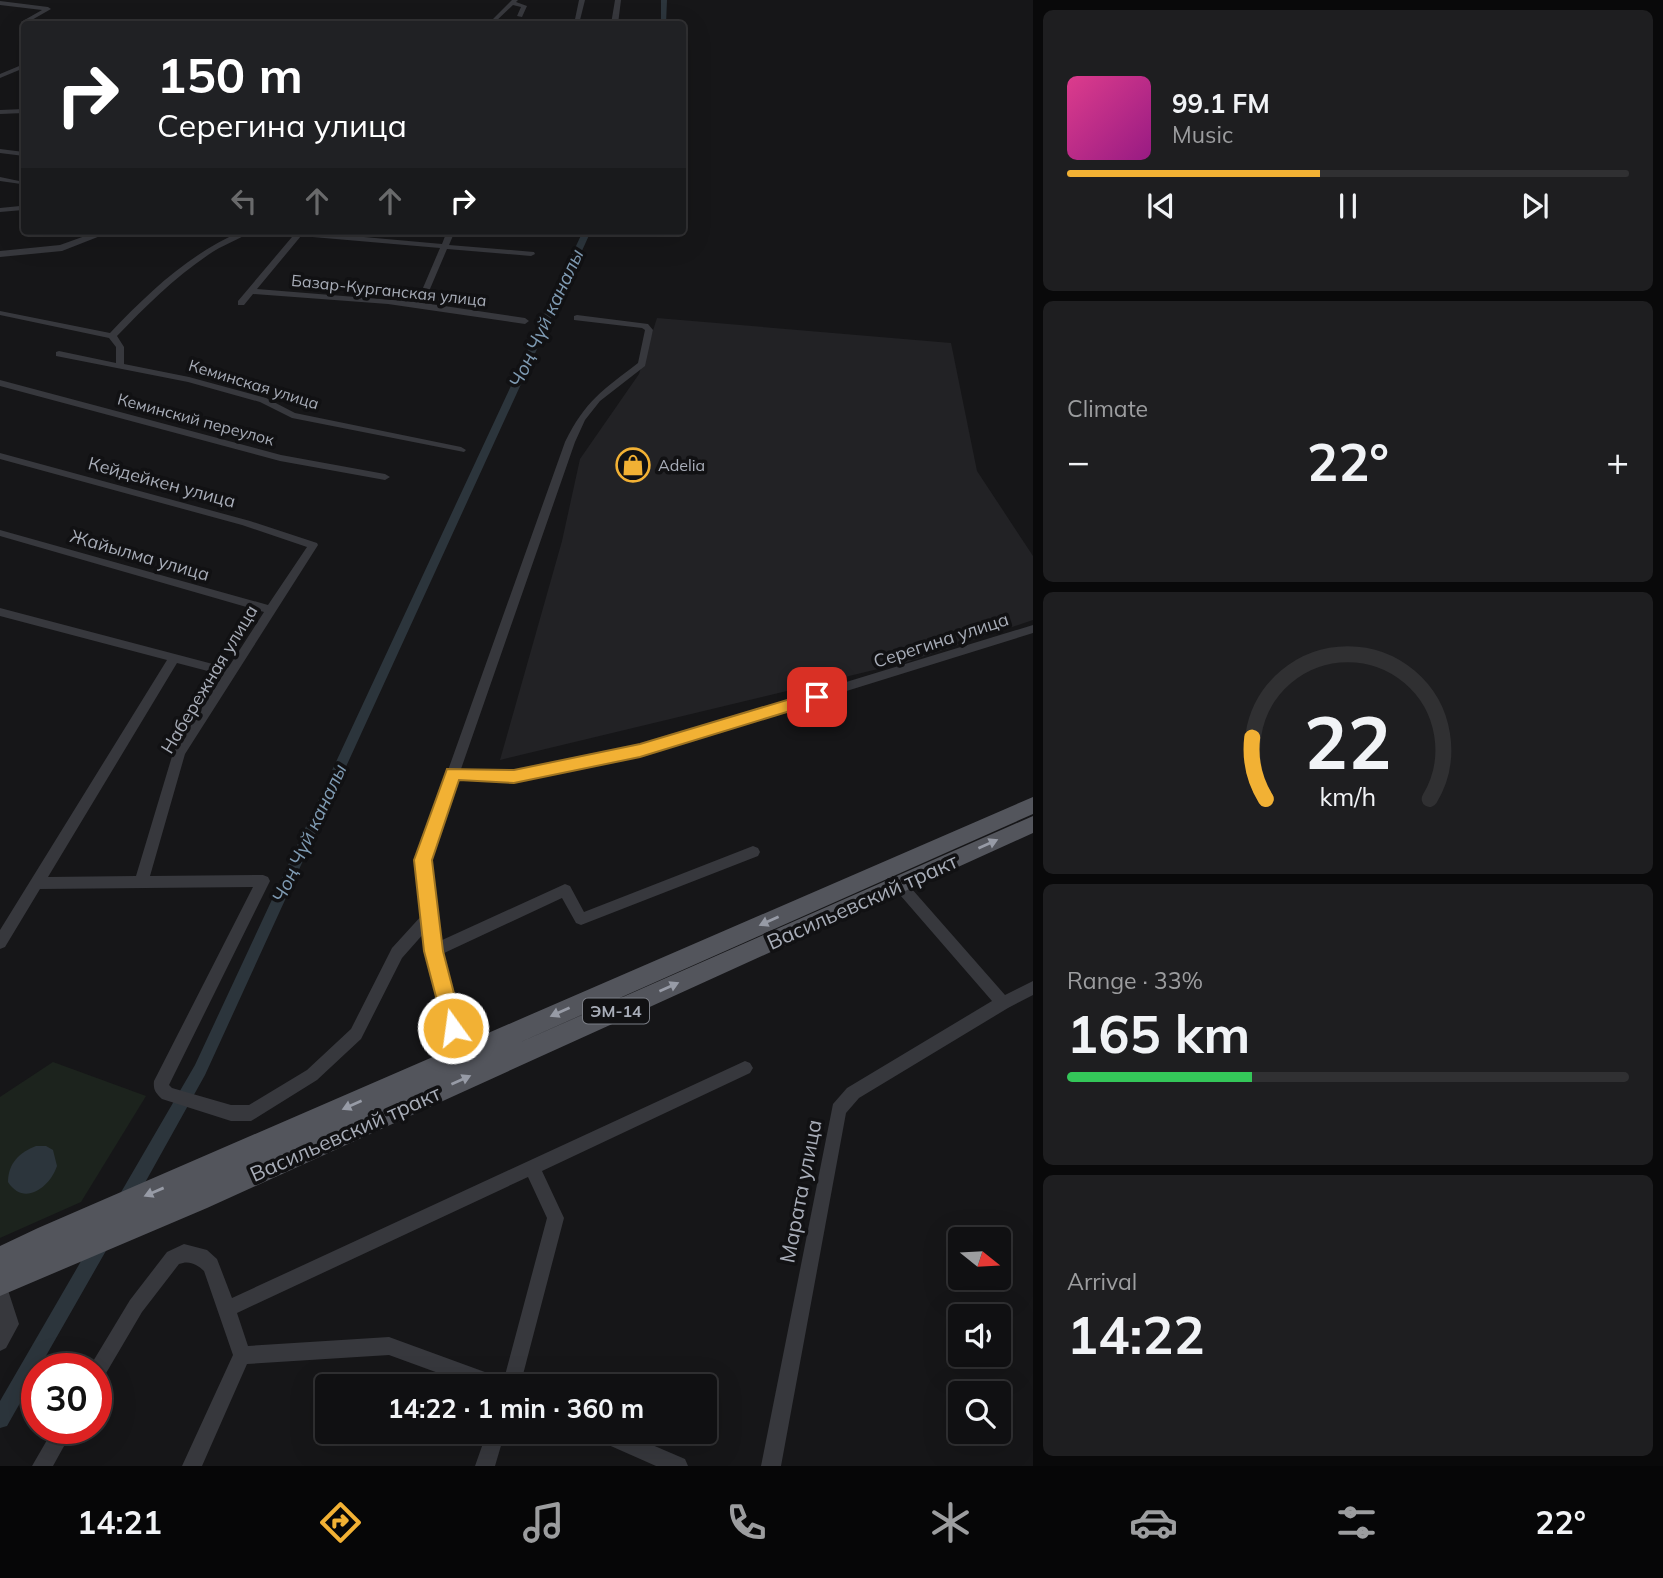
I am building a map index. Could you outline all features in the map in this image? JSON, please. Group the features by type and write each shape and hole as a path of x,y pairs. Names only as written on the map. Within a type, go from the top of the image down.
{"main road":[{"name":"Васильевский тракт","path":"0,1260 1033,804"},
{"name":"Васильевский тракт","path":"0,1282 198,1199 1033,824"}],"street":[{"path":"577,21 582,0"},
{"path":"614,21 618,0"},
{"path":"493,21 513,1 524,6 520,16"},
{"path":"0,3 48,9 27,21"},
{"path":"0,76 21,66"},
{"path":"1,113 21,111"},
{"path":"0,151 21,154"},
{"path":"0,179 21,182"},
{"path":"0,210 20,208"},
{"path":"0,254 62,248 97,235"},
{"path":"112,336 181,270 220,242 238,235"},
{"path":"241,303 298,235"},
{"path":"321,235 531,254"},
{"path":"420,304 450,235"},
{"name":"Базар-Курганская улица","path":"251,291 335,295 420,304 525,321"},
{"path":"0,313 112,336 120,347 120,366"},
{"path":"467,1053 453,1028 434,951 423,860 570,442 597,399 642,364 649,328 577,318"},
{"name":"Кеминская улица","path":"59,354 189,380 263,400 292,415 461,450"},
{"name":"Кеминский переулок","path":"0,383 280,458 385,477"},
{"name":"Кейдейкен улица","path":"0,456 246,523 313,545"},
{"name":"Жайылма улица","path":"0,533 271,610"},
{"name":"Набережная улица","path":"142,880 179,753 313,545"},
{"path":"0,612 231,673"},
{"name":"Серегина улица","path":"453,774 514,777 640,750 1033,629"},
{"path":"0,943 174,658"},
{"path":"434,951 565,890 581,919 753,852"},
{"path":"37,883 263,881 162,1081 161,1088 168,1094 231,1113 251,1113 302,1081 356,1034 397,953 428,918"},
{"path":"899,884 1003,1003"},
{"name":"Марата улица","path":"771,1466 839,1110 853,1093 1003,1003 1033,988"},
{"path":"227,1309 745,1069"},
{"path":"514,1374 556,1219 532,1168"},
{"path":"108,1353 136,1306 173,1258 184,1253 201,1256 211,1265 242,1355 192,1466"},
{"path":"0,1290 10,1324 0,1342"},
{"path":"242,1355 389,1346 466,1374"},
{"path":"42,1466 55,1444"},
{"path":"485,1466 492,1444"},
{"path":"629,1444 678,1466"}],"shaded area":[{"path":"657,318 951,343 977,471 1033,556 1033,620 907,662 500,760 562,541 580,459 639,374"},
{"path":"53,1062 146,1096 81,1202 0,1238 0,1097"},
{"path":"36,1146 46,1146 53,1150 57,1166 43,1187 29,1193 21,1193 8,1182 10,1169 20,1155"}],"waterway":[{"name":"Чоң Чүй каналы","path":"664,0 664,21"},
{"name":"Чоң Чүй каналы","path":"126,1200 200,1070 585,235"},
{"name":"Чоң Чүй каналы","path":"0,1419 101,1243"}],"place":[{"name":"Adelia","path":"633,465"}],"route":[{"path":"453,1028 428,918 423,860 453,774 514,777 640,750 817,697"}]}
